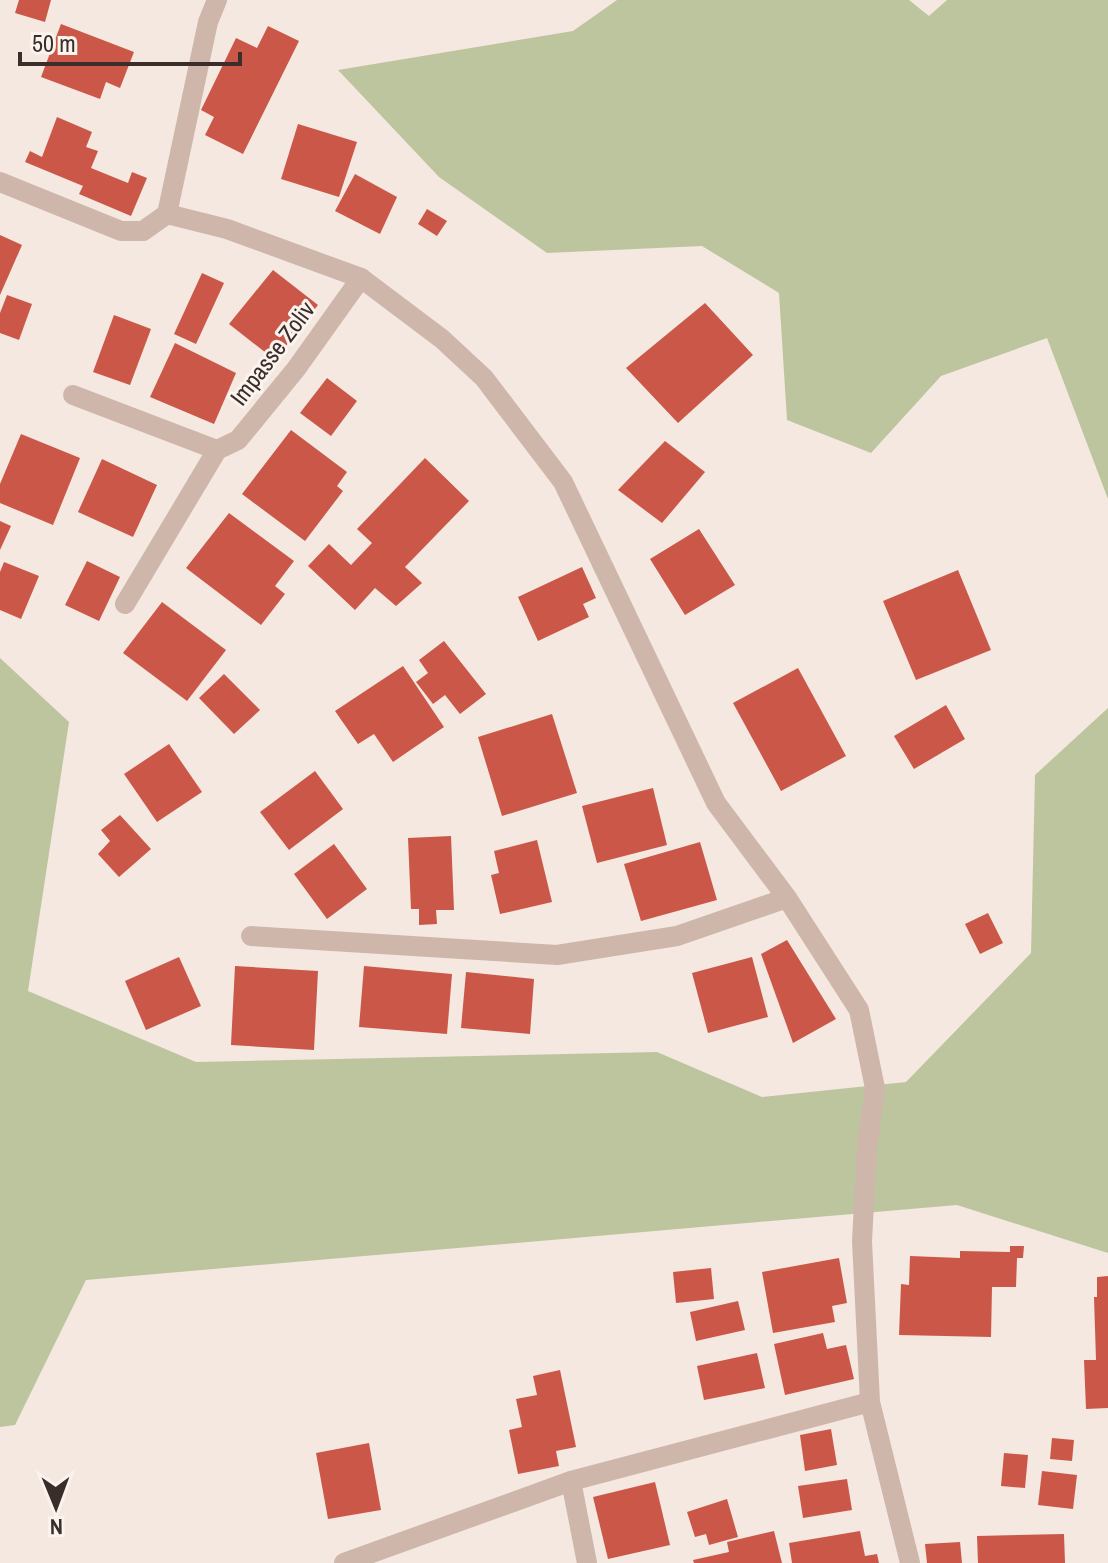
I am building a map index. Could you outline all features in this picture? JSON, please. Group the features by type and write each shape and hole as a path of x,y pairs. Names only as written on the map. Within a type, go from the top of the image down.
{"street":[{"path":"0,182 121,231 143,231 167,214 208,22 217,0"},
{"path":"167,214 227,229 361,278 442,339 484,378 563,482 716,803 787,898 859,1010 875,1088 867,1148 862,1241 870,1402 910,1563"},
{"name":"Impasse Zoliv","path":"125,604 217,450 238,440 296,369 361,278"},
{"path":"73,395 217,450"},
{"path":"251,936 557,955 677,936 787,898"},
{"path":"344,1563 571,1481 870,1402"},
{"path":"571,1481 587,1563"}],"green space":[{"path":"617,0 909,0 929,16 947,0 1108,0 1108,499 1047,338 941,376 871,453 787,420 779,293 702,246 547,253 439,177 338,70 573,31"},
{"path":"0,658 69,722 28,991 196,1062 657,1052 762,1097 906,1082 1031,953 1035,775 1108,708 1108,1253 957,1205 86,1280 15,1425 0,1427"}],"building":[{"path":"19,0 51,0 45,22 15,13"},
{"path":"61,24 134,52 120,88 106,82 100,99 41,77"},
{"path":"268,26 299,41 243,154 205,135 214,117 201,110 236,38 257,48"},
{"path":"57,117 92,132 86,147 98,151 91,168 128,183 132,172 147,178 131,216 79,194 83,186 25,162 30,151 42,157"},
{"path":"298,124 357,142 339,197 281,179"},
{"path":"355,174 397,197 380,234 335,211"},
{"path":"427,209 447,221 437,236 418,224"},
{"path":"0,235 22,245 0,295"},
{"path":"273,270 318,305 275,360 229,324"},
{"path":"202,273 224,283 196,344 174,334"},
{"path":"7,295 32,304 19,340 0,333 0,313"},
{"path":"705,303 753,355 678,423 626,368"},
{"path":"114,315 151,329 130,385 93,372"},
{"path":"175,343 236,373 214,424 150,397"},
{"path":"327,378 357,401 331,436 300,413"},
{"path":"291,430 347,472 337,486 343,491 305,541 242,494"},
{"path":"21,434 80,458 53,525 0,503 0,484"},
{"path":"665,441 705,472 662,523 618,490"},
{"path":"425,458 469,501 405,567 422,583 396,606 375,588 355,610 308,566 329,544 351,565 372,543 357,529"},
{"path":"102,459 157,485 133,537 78,512"},
{"path":"229,513 294,561 275,586 285,594 261,625 186,568"},
{"path":"0,521 11,526 0,550"},
{"path":"699,529 735,585 685,615 650,559"},
{"path":"87,561 120,577 99,621 65,605"},
{"path":"4,562 39,576 21,619 0,610 0,572"},
{"path":"582,567 596,598 583,604 589,617 538,641 518,597"},
{"path":"958,570 991,650 916,680 883,601"},
{"path":"162,602 226,650 187,701 123,653"},
{"path":"444,641 486,694 460,714 445,695 433,704 416,682 428,673 419,660"},
{"path":"403,666 444,727 393,762 374,734 358,744 335,711"},
{"path":"798,668 846,756 781,791 733,703"},
{"path":"224,674 260,710 234,734 199,698"},
{"path":"946,705 965,739 914,769 894,736"},
{"path":"552,714 577,793 502,816 478,737"},
{"path":"169,744 202,792 157,822 124,774"},
{"path":"315,771 343,809 289,850 260,812"},
{"path":"653,788 667,845 597,863 582,806"},
{"path":"120,815 151,849 119,877 98,854 110,841 101,830"},
{"path":"451,836 454,910 436,910 437,924 419,925 419,909 411,909 408,838"},
{"path":"537,840 552,902 500,914 491,875 499,873 494,851"},
{"path":"700,842 717,900 641,921 624,864"},
{"path":"334,844 367,889 327,919 294,874"},
{"path":"988,913 1003,943 980,954 965,924"},
{"path":"787,940 836,1019 793,1043 761,954"},
{"path":"179,957 201,1006 146,1030 125,981"},
{"path":"752,957 768,1017 708,1033 692,973"},
{"path":"235,966 318,971 314,1050 231,1045"},
{"path":"364,966 452,974 447,1034 359,1027"},
{"path":"466,972 534,979 530,1034 461,1028"},
{"path":"1010,1246 1024,1246 1023,1258 1017,1258 1016,1287 992,1287 991,1337 899,1335 901,1284 909,1285 910,1256 960,1258 960,1251 1010,1252"},
{"path":"839,1258 847,1303 832,1306 835,1322 773,1333 762,1272"},
{"path":"711,1268 714,1299 676,1303 673,1272"},
{"path":"1108,1276 1108,1408 1086,1409 1084,1360 1096,1360 1094,1297 1097,1297 1097,1277"},
{"path":"738,1301 745,1330 696,1341 690,1312"},
{"path":"823,1333 827,1349 846,1345 854,1379 785,1395 774,1344"},
{"path":"757,1353 765,1388 704,1400 697,1366"},
{"path":"560,1370 576,1447 556,1451 559,1466 518,1474 509,1430 522,1427 516,1399 537,1395 533,1376"},
{"path":"831,1429 837,1465 805,1471 800,1435"},
{"path":"1052,1438 1074,1440 1072,1461 1050,1459"},
{"path":"369,1443 381,1510 328,1519 316,1453"},
{"path":"1004,1453 1028,1455 1025,1488 1001,1486"},
{"path":"1042,1471 1077,1475 1073,1509 1038,1505"},
{"path":"847,1479 852,1510 803,1518 798,1486"},
{"path":"655,1482 670,1545 608,1559 593,1497"},
{"path":"727,1499 738,1537 709,1545 706,1534 695,1537 687,1512"},
{"path":"774,1531 782,1563 694,1563 693,1560 729,1552 727,1542"},
{"path":"860,1531 865,1556 877,1554 879,1563 792,1563 789,1543"},
{"path":"1064,1534 1065,1563 978,1563 977,1536"},
{"path":"960,1542 962,1563 927,1563 925,1544"}]}
